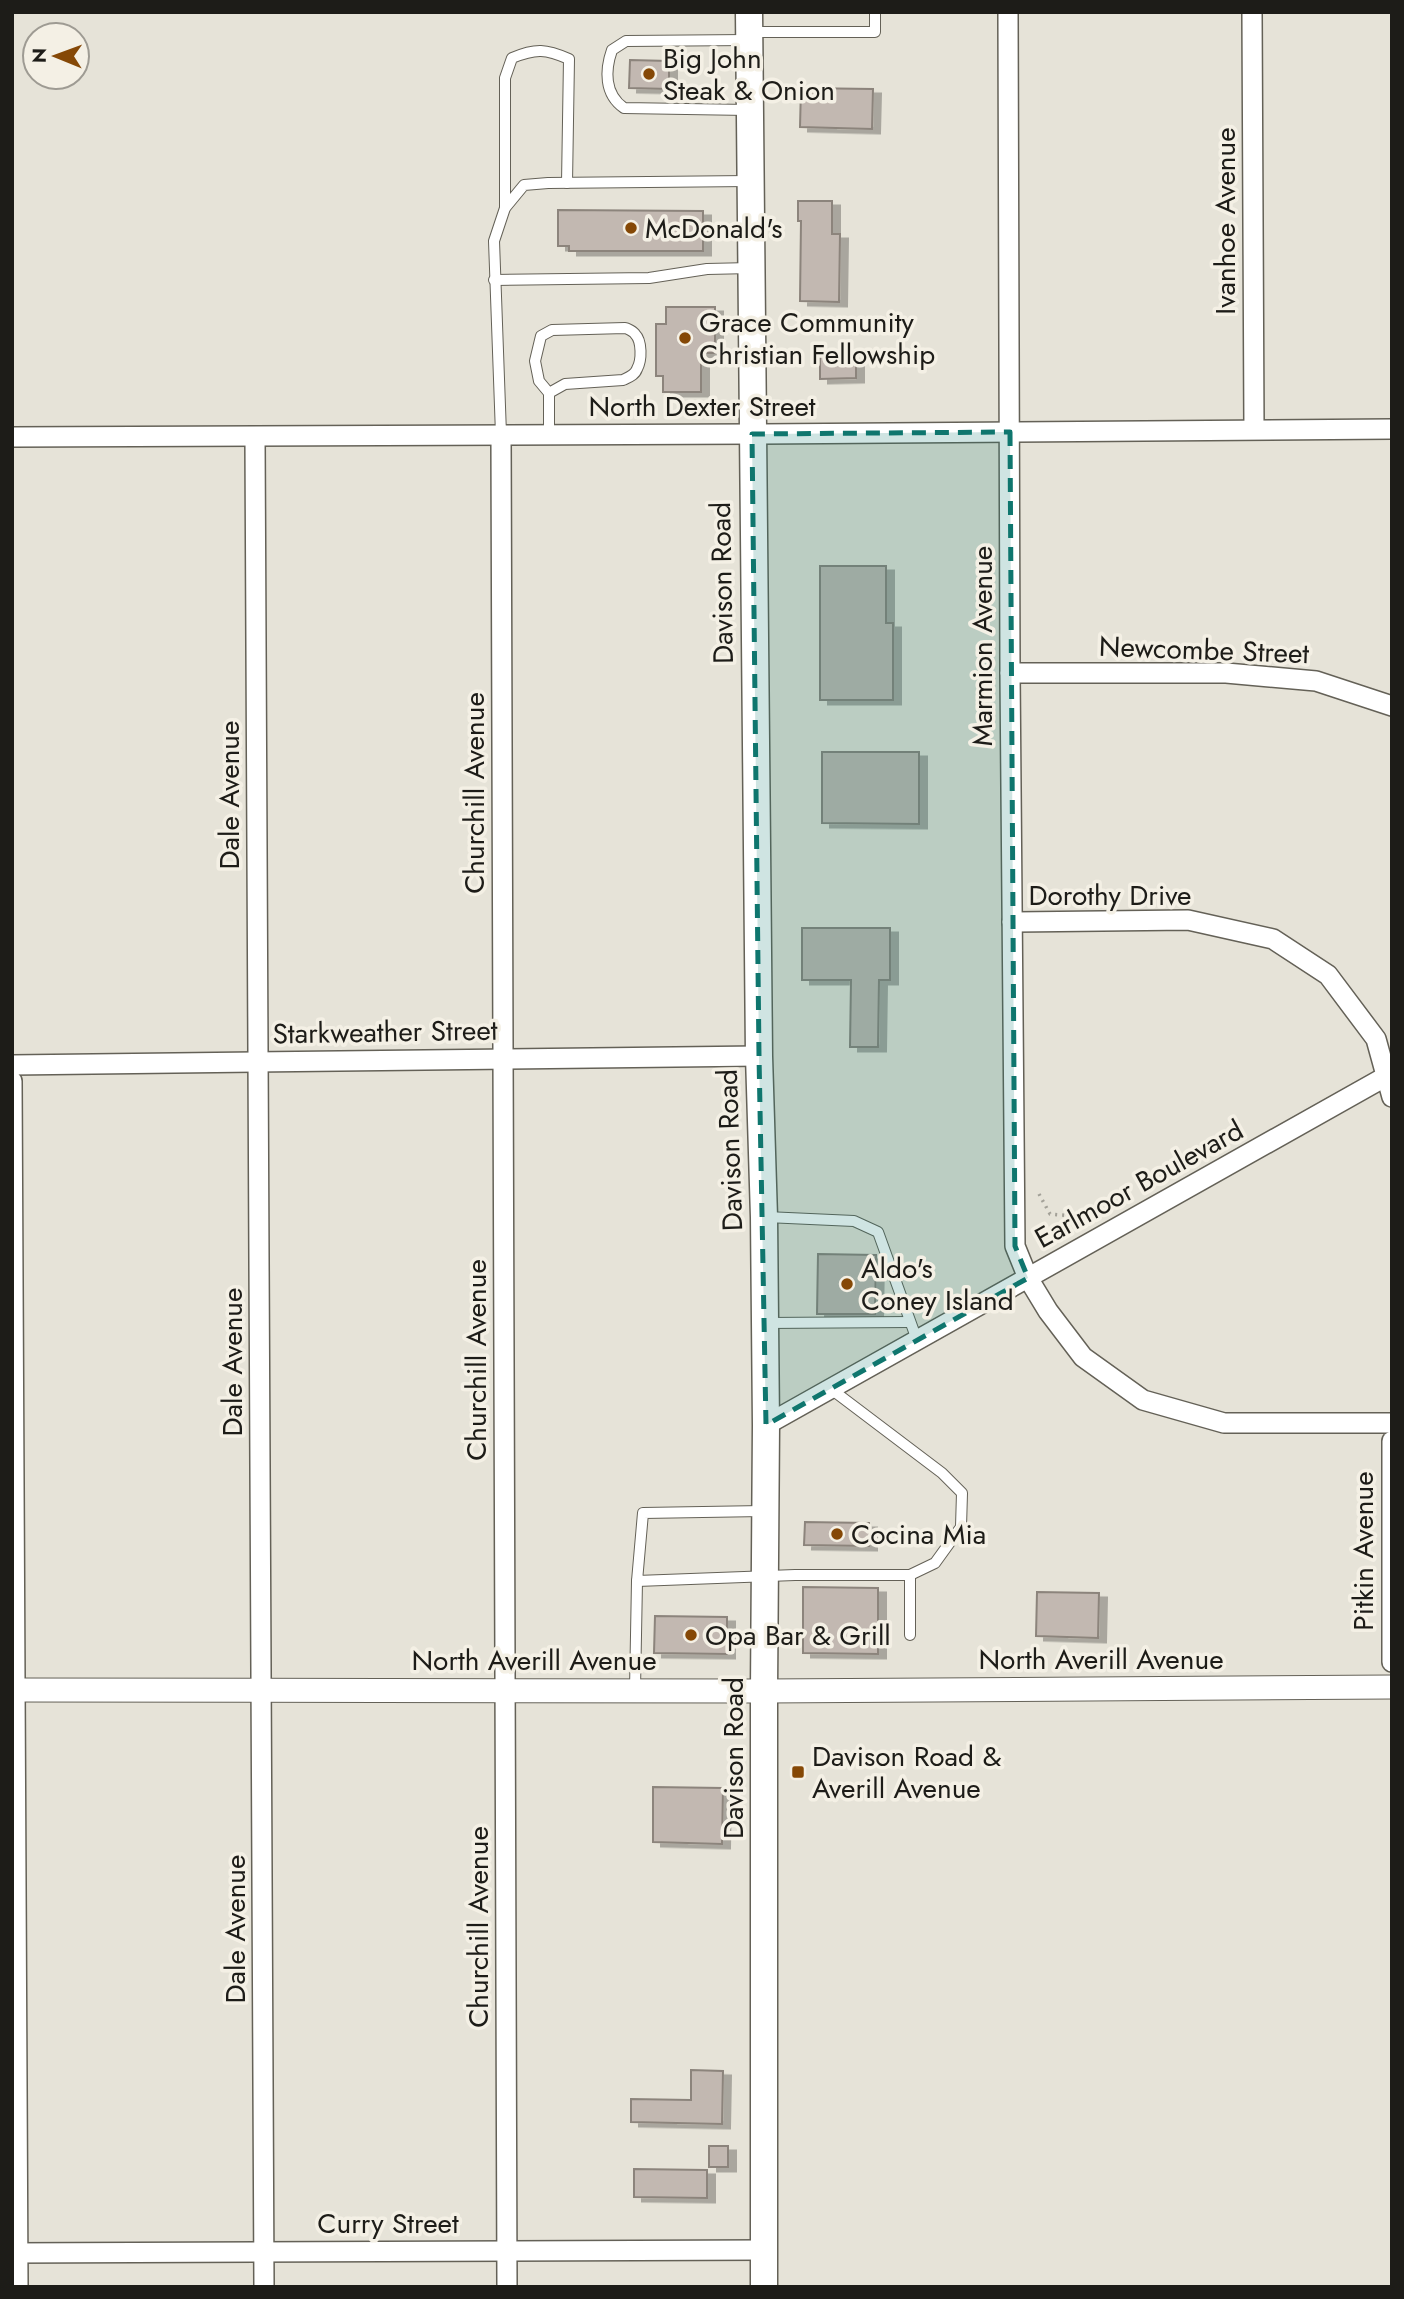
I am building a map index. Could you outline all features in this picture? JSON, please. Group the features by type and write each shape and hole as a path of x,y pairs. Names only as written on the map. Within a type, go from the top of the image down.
{"main road":[{"name":"Davison Road","path":"749,28 759,1056 766,1425 765,2287"}],"street":[{"name":"Marmion Avenue","path":"1007,12 1015,1246 1028,1278 1048,1311 1083,1357 1143,1400 1224,1423 1392,1423"},
{"name":"Ivanhoe Avenue","path":"1252,12 1254,429"},
{"name":"North Dexter Street","path":"12,437 1392,429"},
{"name":"Churchill Avenue","path":"501,434 508,2287"},
{"name":"Dale Avenue","path":"255,437 264,2287"},
{"name":"Newcombe Street","path":"1010,673 1226,673 1316,681 1392,706"},
{"name":"Dorothy Drive","path":"1012,922 1188,920 1273,939 1328,975 1376,1039 1390,1075"},
{"name":"Starkweather Street","path":"12,1065 759,1056"},
{"path":"1390,1075 1392,1097"},
{"name":"Earlmoor Boulevard","path":"766,1425 831,1389 913,1331 1028,1278 1390,1075"},
{"path":"12,1081 15,2253 18,2287"},
{"name":"Pitkin Avenue","path":"1392,1441 1392,1662"},
{"name":"North Averill Avenue","path":"14,1690 764,1691 1392,1687"},
{"name":"Curry Street","path":"15,2253 764,2250"}],"lane":[{"path":"750,110 624,108 616,102 609,88 606,68 612,50 626,41 749,28 875,32 876,12"},
{"path":"501,434 494,242 505,208 505,78 512,58 527,51 549,50 569,59 567,183"},
{"path":"505,208 524,185 750,181"},
{"path":"494,279 649,278 708,269 751,268"},
{"path":"549,393 565,384 623,380 632,376 638,369 640,359 640,344 635,333 625,327 552,330 541,336 535,361 540,381 549,393 549,434"},
{"path":"764,1217 854,1221 878,1232 913,1331 765,1323"},
{"path":"637,1581 795,1575 909,1575 935,1563 961,1527 962,1493 942,1473 831,1389"},
{"path":"635,1690 637,1581 643,1513 766,1511"},
{"path":"909,1575 910,1635"}],"path":[{"path":"1039,1194 1050,1214 1072,1216"}],"highlighted area":[{"path":"1010,432 1015,1246 1028,1278 766,1425 759,1056 752,434"}],"building":[{"name":"Big John Steak & Onion","path":"630,60 669,61 669,89 629,88"},
{"path":"801,88 873,89 872,129 800,127"},
{"path":"798,201 832,201 832,234 840,234 839,302 800,301 801,221 798,221"},
{"name":"McDonald's","path":"558,210 703,211 703,251 569,251 569,246 558,246"},
{"name":"Grace Community Christian Fellowship","path":"666,307 715,307 715,353 701,353 701,392 663,392 663,376 656,376 656,324 666,324"},
{"path":"856,355 856,378 820,379 820,356"},
{"path":"820,566 886,566 886,623 893,623 893,700 820,700"},
{"path":"822,752 919,752 919,824 822,823"},
{"path":"802,928 890,928 890,980 879,980 878,1047 850,1047 851,980 802,980"},
{"name":"Aldo's Coney Island","path":"818,1254 876,1255 875,1314 817,1314"},
{"name":"Cocina Mia","path":"805,1522 869,1523 869,1546 804,1545"},
{"path":"803,1587 878,1588 878,1654 803,1653"},
{"path":"1037,1592 1099,1593 1098,1638 1036,1636"},
{"name":"Opa Bar & Grill","path":"655,1616 727,1617 727,1654 654,1653"},
{"path":"653,1787 723,1788 722,1844 653,1842"},
{"path":"691,2070 723,2071 722,2124 631,2122 631,2099 691,2100"},
{"path":"709,2146 728,2146 728,2167 709,2167"},
{"path":"634,2169 707,2170 707,2198 634,2197"}],"place":[{"name":"Big John Steak & Onion","path":"649,74"},
{"name":"McDonald's","path":"631,228"},
{"name":"Grace Community Christian Fellowship","path":"685,338"},
{"name":"Aldo's Coney Island","path":"847,1284"},
{"name":"Cocina Mia","path":"837,1534"},
{"name":"Opa Bar & Grill","path":"691,1635"},
{"name":"Davison Road & Averill Avenue","path":"798,1772"}]}
